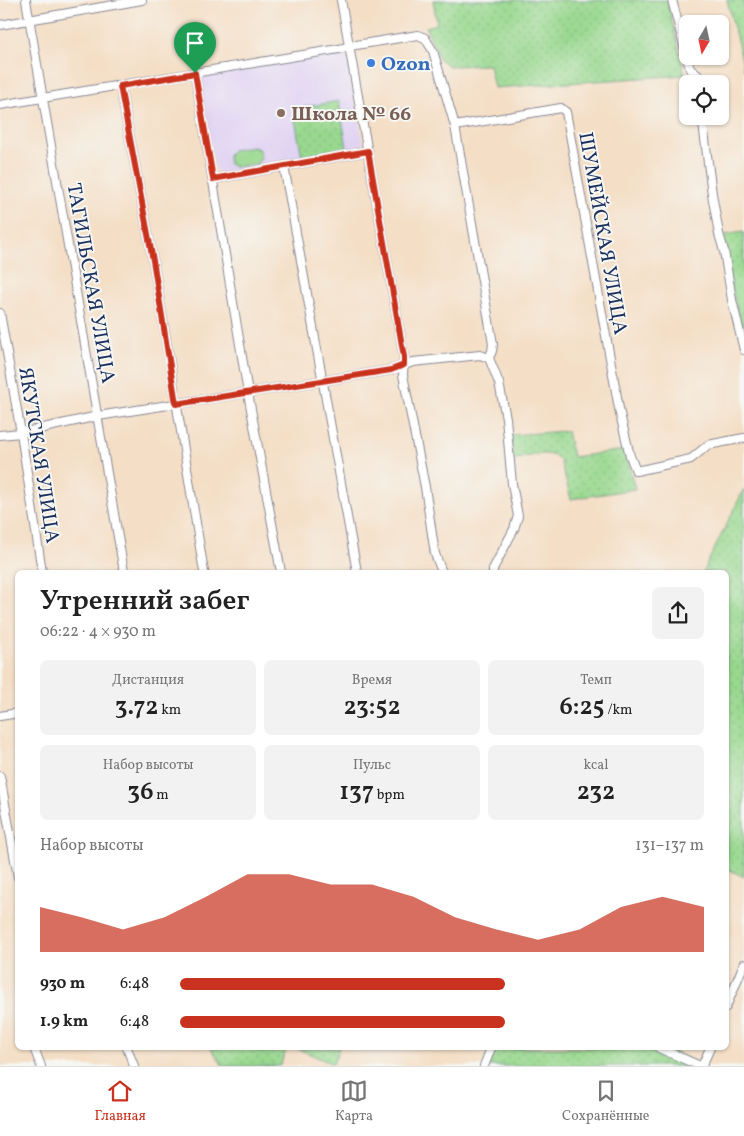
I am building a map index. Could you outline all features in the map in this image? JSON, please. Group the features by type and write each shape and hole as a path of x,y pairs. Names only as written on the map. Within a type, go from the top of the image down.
{"street":[{"name":"ТАГИЛЬСКАЯ УЛИЦА","path":"26,0 124,570"},
{"path":"0,25 142,0"},
{"path":"342,0 404,357 403,374 425,487 435,554 441,570"},
{"path":"672,0 690,69 699,75"},
{"path":"0,105 418,35 425,38 433,51 455,126 492,344 492,352 489,358 499,384 506,418 512,484 518,516 514,529 493,570"},
{"path":"195,73 248,393 281,570"},
{"path":"120,86 154,266 204,570"},
{"name":"ШУМЕЙСКАЯ УЛИЦА","path":"455,126 561,108 566,112 620,414 630,456 636,471 691,459 708,445 744,438"},
{"path":"703,125 713,202 744,350"},
{"path":"213,179 368,151"},
{"path":"284,166 321,381 357,570"},
{"name":"ЯКУТСКАЯ УЛИЦА","path":"0,313 21,433 42,570"},
{"path":"0,436 98,416 391,370 413,362 480,355 489,358"},
{"path":"0,716 15,714"},
{"path":"0,776 15,860"},
{"path":"729,1000 744,964"},
{"path":"35,1050 41,1066"},
{"path":"128,1050 134,1066"},
{"path":"484,1066 490,1050"},
{"path":"664,1050 701,1066 709,1050"}],"shaded area":[{"name":"Школа № 66","path":"340,51 348,60 363,142 359,150 220,173 217,171 200,83 203,74"}],"green space":[{"path":"433,0 667,0 679,50 679,65 683,65 685,75 494,88 489,65 449,66 439,59 426,27 437,24"},
{"path":"727,0 744,0 744,70 742,60"},
{"path":"339,101 347,148 302,157 293,109"},
{"path":"254,147 260,150 261,158 257,164 236,167 229,164 228,156 232,150"},
{"path":"744,232 744,336 734,299 722,235"},
{"path":"567,431 573,457 625,450 635,489 571,499 560,460 555,456 538,454 513,460 511,435"},
{"path":"744,489 744,877 729,870 729,570 704,570"},
{"path":"212,1050 286,1050 280,1066 223,1066"},
{"path":"301,1050 338,1050 333,1064"},
{"path":"494,1050 670,1050 695,1062 691,1066 488,1066"}],"place":[{"name":"Ozon","path":"371,63"},
{"name":"Школа № 66","path":"281,113"}],"route":[{"path":"195,73 213,179 368,151 404,365 391,370 176,404 154,266 120,86 195,73"}]}
